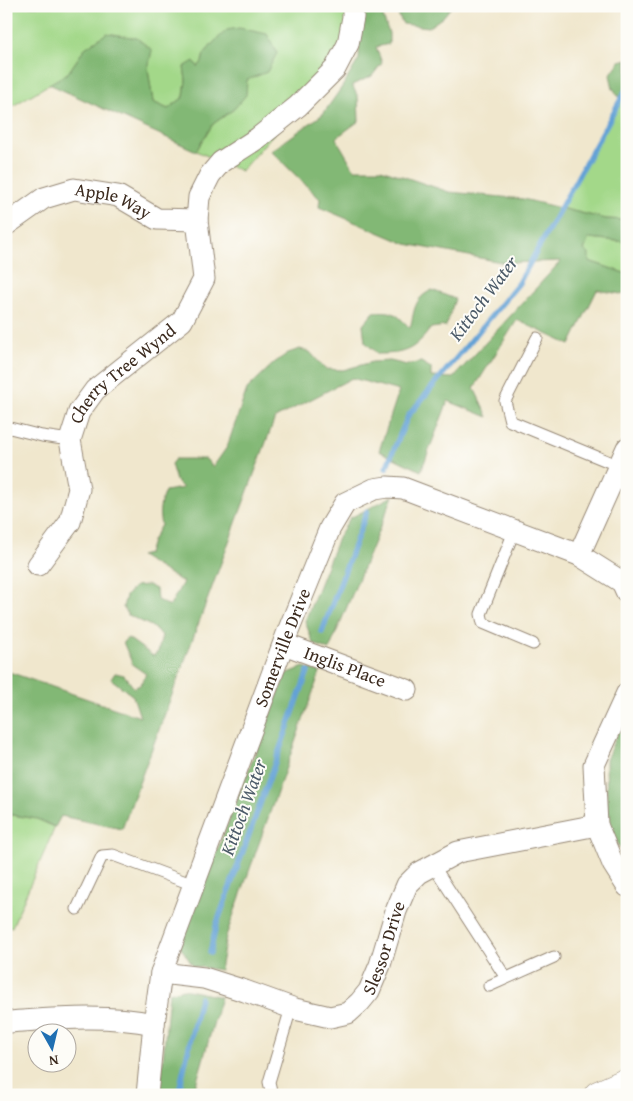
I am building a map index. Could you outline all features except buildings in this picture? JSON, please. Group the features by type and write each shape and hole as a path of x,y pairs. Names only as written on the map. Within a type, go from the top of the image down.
{"street":[{"name":"Cherry Tree Wynd","path":"38,565 70,522 79,489 70,440 79,412 95,390 182,320 204,279 196,220 199,197 210,175 221,162 258,138 298,106 335,69 348,44 353,6"},
{"name":"Apple Way","path":"6,225 44,198 74,189 118,196 157,218 196,220"},
{"path":"580,555 623,457"},
{"name":"Somerville Drive","path":"147,1095 161,974 284,644 330,528 345,503 374,489 387,487 403,488 580,555 622,582 627,593"},
{"name":"Inglis Place","path":"284,644 407,690"},
{"path":"627,692 594,765 597,825 612,864 627,886"},
{"name":"Slessor Drive","path":"161,974 204,978 245,990 291,1008 330,1017 348,1013 369,990 380,965 396,911 407,885 419,873 432,864 458,852 597,825"},
{"path":"6,1022 87,1018 130,1019 154,1024"},
{"path":"598,1095 627,1082"}],"lane":[{"path":"537,338 505,401 510,420 623,457"},
{"path":"6,427 42,436 70,440"},
{"path":"515,529 481,614 483,623 533,644"},
{"path":"77,909 102,856 113,855 194,885"},
{"path":"432,864 506,978"},
{"path":"489,986 554,957"},
{"path":"272,1095 270,1082 291,1008"}],"green space":[{"path":"6,6 353,6 348,44 298,106 241,171 196,151 213,124 234,109 215,41 204,54 202,62 198,67 184,67 186,80 184,97 168,109 153,102 148,69 85,48 68,73 6,110"},
{"path":"362,6 452,6 443,17 429,27 403,24 394,7 383,17 389,33 389,44 376,47 382,63 372,76 352,85 358,97 359,121 336,138 354,169 381,169 449,192 523,199 606,219 627,220 627,242 589,238 584,250 589,254 589,261 627,274 627,295 597,290 570,345 517,320 474,388 488,417 448,401 421,471 379,451 399,391 352,378 275,418 122,829 61,816 55,827 37,819 6,814 6,671 140,717 133,696 111,679 115,673 124,675 134,688 140,685 146,674 133,665 123,642 128,638 153,656 158,652 162,635 151,626 128,615 123,607 126,596 135,586 148,585 156,589 157,600 170,606 183,582 140,556 148,554 152,541 161,525 160,508 165,491 183,488 176,481 171,464 175,459 206,459 213,467 227,447 247,389 274,363 288,353 300,349 310,352 325,369 343,370 372,362 390,361 407,365 421,362 431,368 431,377 453,378 561,261 506,263 406,244 319,207 320,199 271,151 323,114 342,87 359,59"},
{"path":"239,28 267,34 277,53 267,72 247,80 246,95 234,109 213,124 196,151 49,84 68,73 85,48 107,33 137,38 152,50 148,69 153,102 168,109 184,97 186,80 184,67 194,61 198,67 202,62 204,54 215,41 227,30"},
{"path":"627,59 627,97 618,96 613,88 610,75 620,61"},
{"path":"622,97 627,97 627,220 606,219 560,208"},
{"path":"589,238 627,242 627,274 589,261 584,250"},
{"path":"432,290 455,299 446,326 431,328 414,346 403,352 378,354 365,342 363,325 374,312 391,312 410,328 418,301"},
{"path":"393,496 329,650 313,643 305,621 338,538 350,518"},
{"path":"304,667 320,672 226,936 220,970 193,966 180,946 286,674"},
{"path":"627,710 627,859 612,835 607,804 606,760"},
{"path":"6,814 37,819 55,827 12,927 6,926"},
{"path":"183,989 221,997 193,1095 160,1095 169,993"}],"waterway":[{"name":"Kittoch Water","path":"386,468 408,416 519,283 627,88"},
{"name":"Kittoch Water","path":"322,632 367,511"},
{"name":"Kittoch Water","path":"210,953 216,926 308,671"},
{"name":"Kittoch Water","path":"178,1095 200,998"}]}
